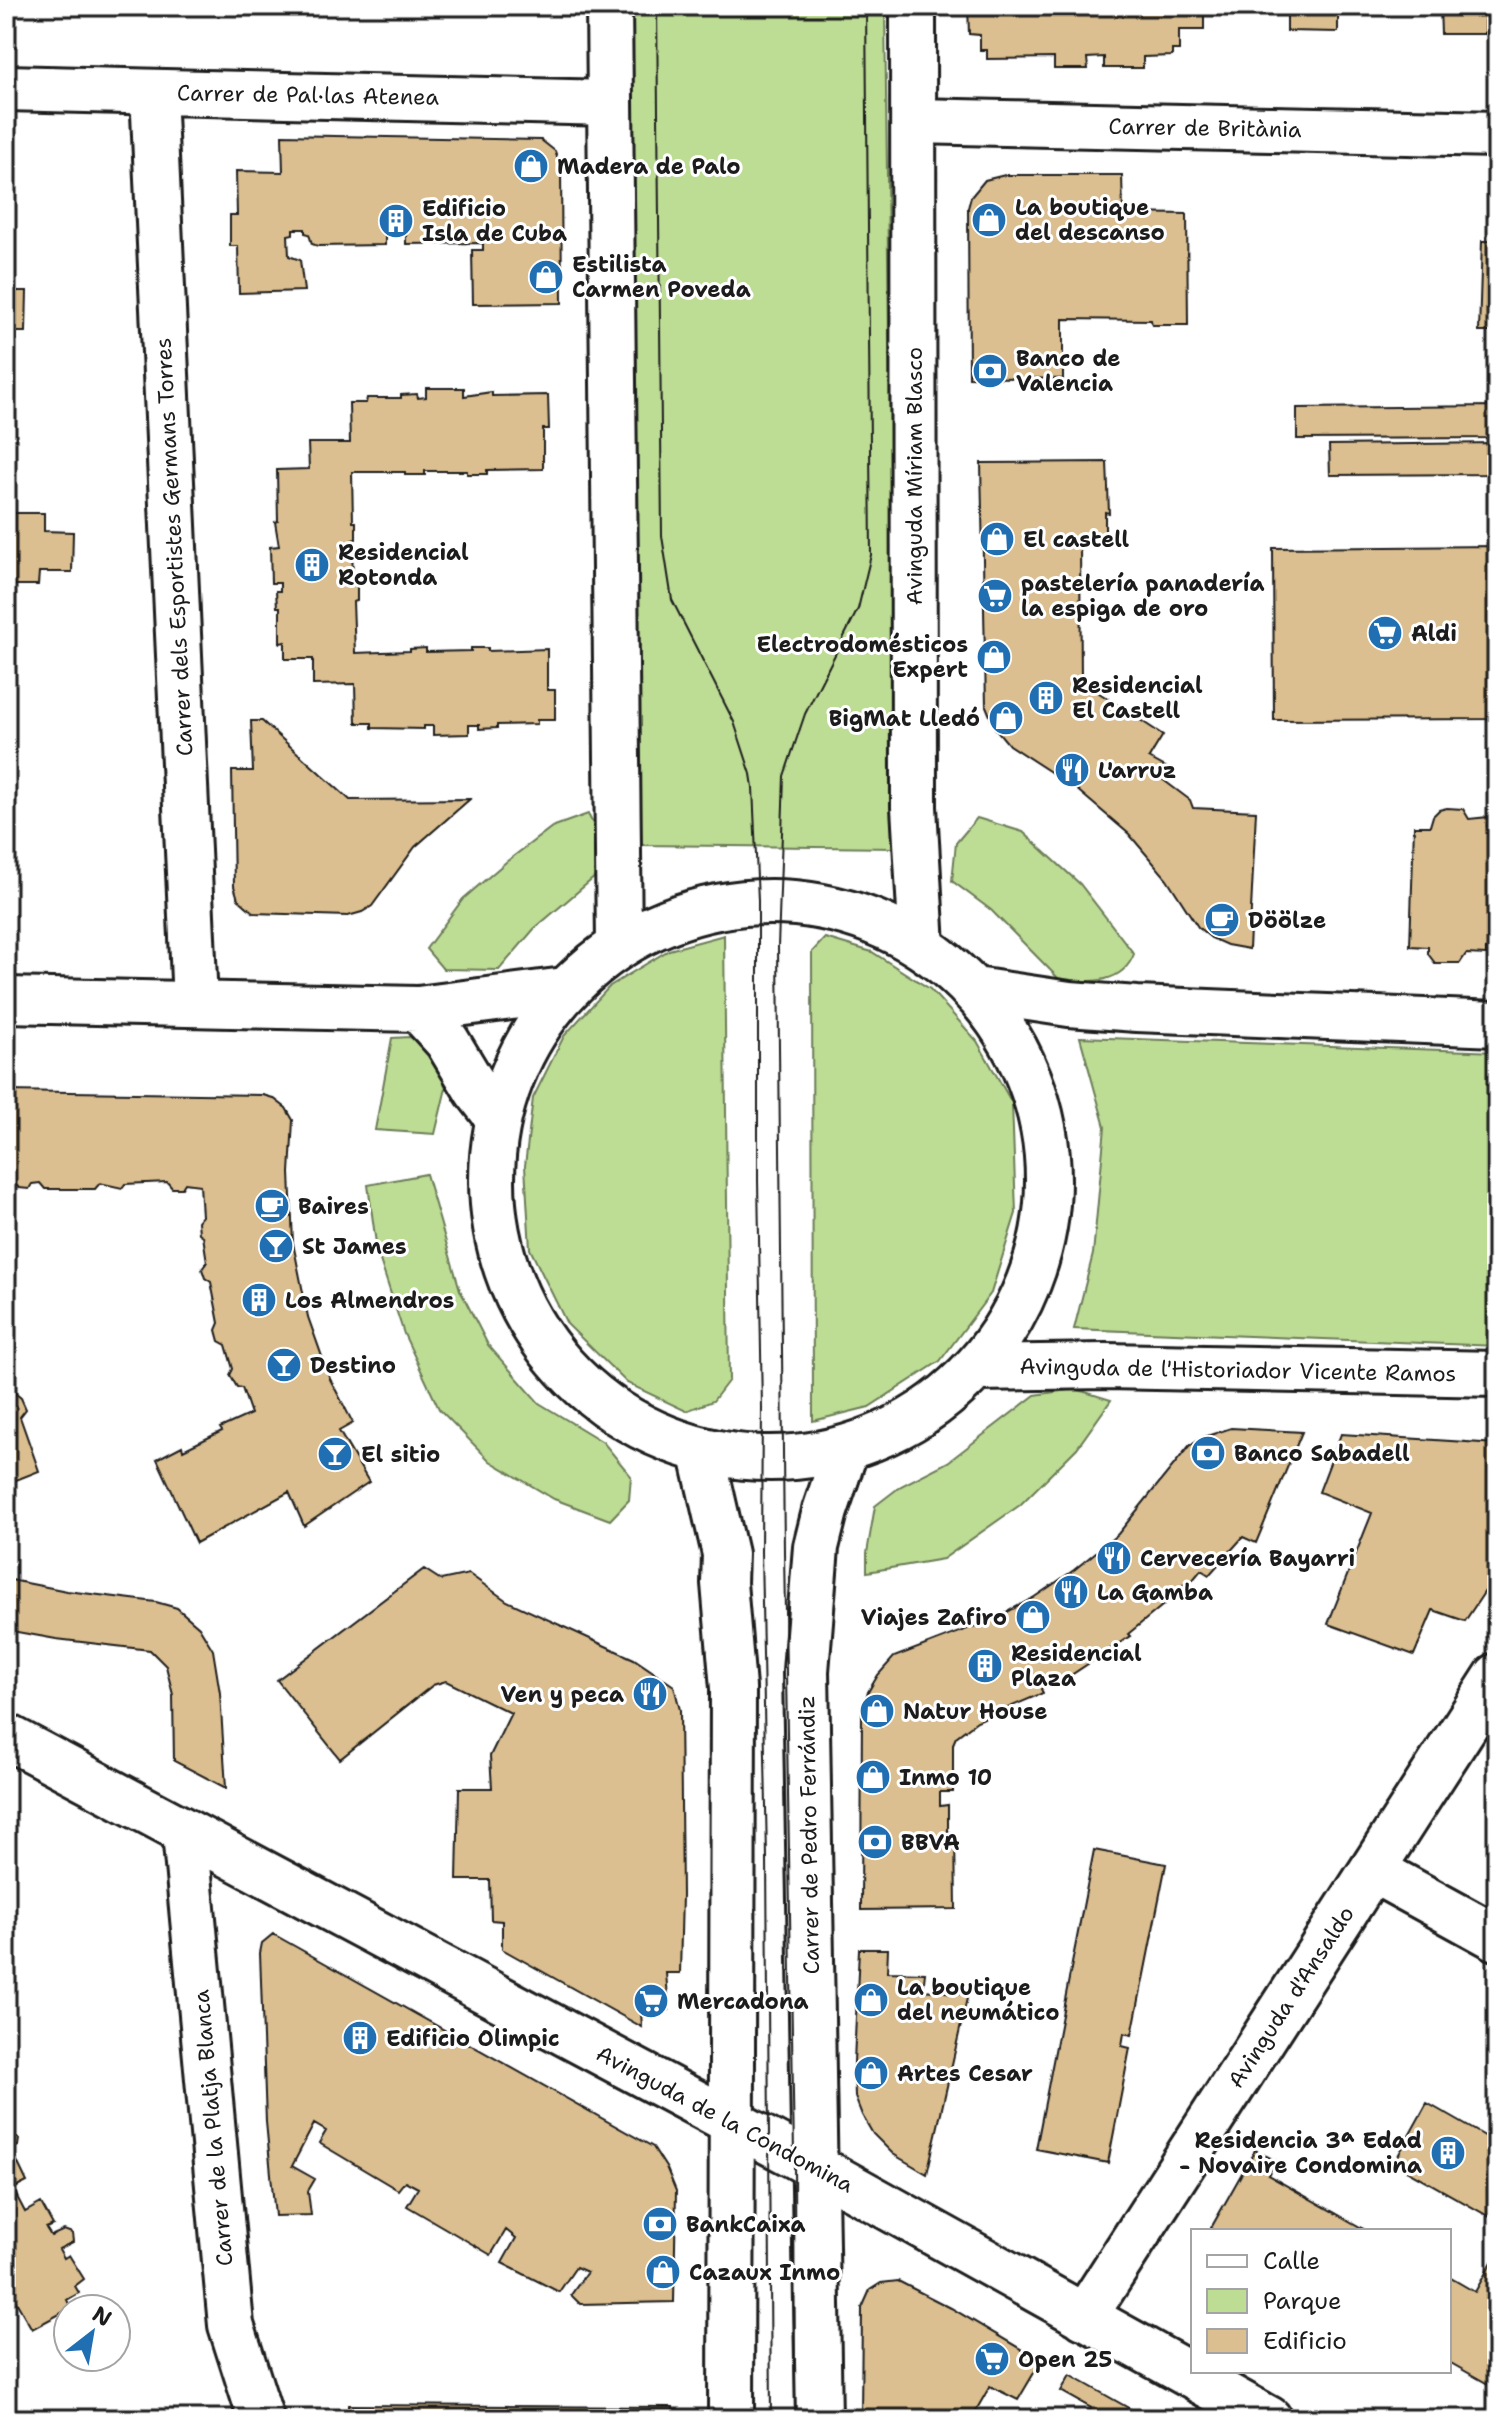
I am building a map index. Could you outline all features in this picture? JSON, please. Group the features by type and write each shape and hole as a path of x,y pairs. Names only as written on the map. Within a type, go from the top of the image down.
{"street":[{"path":"609,6 619,945"},
{"name":"Avinguda Míriam Blasco","path":"913,6 914,807 922,946"},
{"name":"Carrer de Pal·las Atenea","path":"6,88 610,103"},
{"name":"Carrer dels Esportistes Germans Torres","path":"153,92 195,1002"},
{"name":"Carrer de Britània","path":"914,121 1497,134"},
{"path":"758,901 839,909 922,946 975,990 1017,1049 1038,1099 1047,1139 1047,1224 1028,1289 978,1368 905,1425 846,1449 784,1458 763,1459 701,1450 655,1433 599,1400 549,1349 511,1283 495,1224 491,1163 498,1118 530,1037 565,990 592,964 619,945 693,911 758,901"},
{"path":"6,1000 418,1009 565,990"},
{"path":"975,990 1069,1004 1124,1008 1497,1024"},
{"path":"418,1009 447,1041 477,1091 498,1118"},
{"name":"Avinguda de l'Historiador Vicente Ramos","path":"978,1368 1106,1366 1497,1374"},
{"name":"Carrer de Pedro Ferrándiz","path":"819,2419 806,1671 816,1547 846,1449"},
{"path":"701,1450 725,1554 733,1688 731,2419"},
{"name":"Avinguda d'Ansaldo","path":"1084,2317 1497,1676"},
{"name":"Avinguda de la Condomina","path":"6,1736 731,2120 1269,2419"},
{"name":"Carrer de la Platja Blanca","path":"185,1833 231,2325 261,2419"},
{"path":"1373,1870 1497,1938"}],"green space":[{"path":"631,6 885,6 895,848 640,845"},
{"path":"588,814 597,832 596,876 534,929 499,970 443,969 426,949 463,899 552,827"},
{"path":"977,818 1023,832 1080,884 1134,954 1129,964 1104,980 1061,981 991,910 952,881 956,843"},
{"path":"724,935 729,1380 713,1401 686,1411 627,1383 567,1324 530,1249 525,1166 533,1098 564,1036 610,986 669,950"},
{"path":"825,938 872,952 930,989 977,1041 1012,1103 1016,1213 991,1293 940,1361 869,1407 813,1421 812,952"},
{"path":"410,1037 434,1055 446,1088 435,1134 375,1130 392,1038"},
{"path":"1080,1037 1497,1052 1497,1346 1074,1329 1093,1254 1105,1127"},
{"path":"426,1174 460,1290 488,1345 539,1403 603,1442 631,1476 629,1500 610,1520 554,1499 490,1461 439,1409 404,1334 377,1251 368,1185"},
{"path":"1075,1389 1111,1400 1077,1448 1020,1505 943,1559 867,1572 875,1506 901,1486 948,1462 1035,1395"}],"building":[{"path":"968,6 1204,6 1204,30 1179,30 1179,50 1172,50 1172,56 1143,57 1143,68 1104,68 1104,57 1087,58 1088,69 1054,69 1054,58 987,59 987,50 980,50 980,35 969,34"},
{"path":"1287,6 1338,6 1338,32 1287,31"},
{"path":"1440,6 1485,6 1485,34 1441,34"},
{"name":"Edificio Isla de Cuba","path":"282,135 541,140 555,151 561,169 562,303 473,304 472,250 483,250 483,243 406,244 406,231 402,231 401,226 389,226 389,231 385,231 385,245 318,246 312,244 305,229 293,229 293,234 288,235 289,256 300,260 304,291 239,293 238,246 230,246 230,215 237,215 236,171 283,172"},
{"path":"1005,175 1122,175 1123,213 1187,214 1188,325 1152,325 1151,320 1063,319 1063,379 969,377 968,208 971,197 985,180"},
{"path":"1482,241 1497,241 1497,332 1479,332"},
{"path":"6,291 27,291 26,332 6,332"},
{"name":"Residencial Rotonda","path":"426,388 464,388 464,396 492,392 492,396 548,395 549,429 543,429 543,469 487,470 487,474 425,471 425,475 352,472 353,522 356,522 356,539 352,540 353,585 357,584 357,601 353,602 355,653 426,648 426,652 471,651 471,648 488,648 488,651 547,649 547,690 555,690 555,720 537,720 537,724 497,725 497,728 479,729 479,725 469,725 469,734 433,735 433,726 424,726 424,729 372,728 372,723 356,723 355,684 313,685 313,659 285,659 285,642 280,643 280,607 277,607 276,591 280,591 280,583 271,583 270,547 279,546 275,522 278,521 277,470 309,469 308,443 350,443 349,403 366,403 367,398 401,398 401,395 426,397"},
{"path":"1497,406 1497,438 1297,439 1297,408"},
{"path":"1497,443 1497,474 1330,475 1329,445"},
{"name":"Residencial El Castell","path":"1107,462 1109,513 1105,512 1105,545 1080,544 1081,681 1163,735 1149,758 1167,768 1162,779 1190,800 1193,808 1256,811 1249,949 1227,945 1211,938 1198,927 1167,879 1129,834 1075,788 1009,745 995,728 986,706 981,463"},
{"path":"6,513 44,513 44,531 73,532 72,572 39,572 38,585 6,585"},
{"name":"Aldi","path":"1497,546 1497,719 1274,720 1273,548"},
{"path":"251,721 262,721 350,800 470,799 415,847 372,906 362,912 348,916 254,913 238,899 234,886 232,771 253,771"},
{"path":"1447,808 1463,809 1469,819 1489,817 1487,826 1497,826 1497,951 1486,949 1486,955 1466,954 1460,963 1435,963 1428,954 1428,947 1410,946 1414,826 1430,826 1433,816"},
{"name":"Los Almendros","path":"6,1091 263,1095 286,1108 293,1120 290,1173 293,1243 308,1317 330,1379 353,1423 339,1431 369,1482 304,1526 289,1492 196,1543 157,1459 182,1446 183,1450 251,1414 242,1388 237,1387 230,1375 233,1369 226,1345 219,1341 216,1330 219,1323 211,1282 205,1278 202,1269 207,1262 203,1236 199,1233 198,1221 202,1216 200,1185 185,1183 182,1188 172,1188 167,1182 125,1184 122,1188 100,1183 95,1189 45,1189 40,1183 32,1184 29,1189 6,1182"},
{"path":"6,1355 10,1357 13,1369 10,1374 16,1394 26,1409 20,1417 39,1471 6,1484"},
{"name":"Residencial Plaza","path":"1231,1428 1302,1432 1256,1543 1243,1537 1209,1575 1201,1570 1187,1587 1184,1584 1128,1634 1130,1636 1056,1685 1054,1681 1041,1689 1043,1693 977,1721 956,1737 953,1744 953,1792 940,1792 940,1806 948,1805 948,1832 955,1833 956,1909 861,1910 862,1712 868,1692 878,1675 894,1657 996,1618 1074,1570 1118,1534 1189,1446"},
{"path":"1341,1434 1497,1444 1497,1573 1465,1621 1433,1610 1414,1655 1328,1624 1372,1513 1319,1492"},
{"path":"424,1569 441,1580 469,1574 507,1601 634,1659 674,1686 680,1710 680,1973 666,1973 669,2010 641,2012 642,2027 502,1949 502,1921 491,1920 490,1880 457,1880 459,1788 492,1788 490,1756 511,1713 446,1681 433,1685 340,1759 277,1680"},
{"path":"6,1579 67,1591 156,1602 177,1608 199,1627 213,1650 220,1693 226,1788 174,1761 173,1695 166,1666 150,1650 6,1630"},
{"path":"1094,1850 1166,1864 1132,2035 1124,2033 1122,2046 1130,2048 1108,2163 1036,2149"},
{"name":"Edificio Olimpic","path":"273,1934 653,2147 676,2191 674,2302 580,2304 571,2295 587,2272 576,2267 559,2292 502,2263 516,2238 506,2230 491,2255 407,2206 418,2188 405,2181 398,2190 319,2143 326,2131 314,2124 292,2166 315,2179 308,2191 311,2215 275,2216 266,2122 260,1953 262,1943"},
{"path":"859,1949 888,1949 887,1972 925,1973 923,1990 968,1994 927,2174 893,2154 873,2134 855,2097"},
{"name":"Residencia 3ª Edad - Novaire Condomina","path":"1427,2103 1497,2143 1497,2221 1394,2163"},
{"path":"10,2134 19,2139 18,2146 6,2152 6,2136"},
{"name":"Residencia 3ª Edad - Novaire Condomina","path":"1255,2150 1276,2161 1268,2175 1363,2229 1213,2229"},
{"path":"16,2159 27,2182 13,2189 25,2212 41,2203 53,2225 46,2228 51,2236 64,2230 72,2233 73,2242 59,2249 64,2258 69,2255 84,2279 75,2286 79,2293 52,2293 52,2318 32,2329 12,2295 6,2299 6,2160 8,2163"},
{"path":"1497,2253 1497,2389 1451,2363 1451,2278 1475,2292"},
{"path":"898,2281 1041,2361 1018,2400 990,2386 971,2419 861,2419 862,2308 870,2290 881,2283"},
{"path":"1070,2375 1148,2419 1085,2419 1091,2408 1061,2391"},
{"path":"348,2405 673,2407 673,2419 322,2419 322,2415 348,2416"}],"tram line":[{"path":"657,6 662,536 672,600 734,722 753,787 758,901 761,1552 767,1858 771,2419"},
{"path":"795,2419 778,947 784,776 805,714 858,609 871,555 866,6"}],"place":[{"name":"Madera de Palo","path":"531,166"},
{"name":"La boutique del descanso","path":"989,220"},
{"name":"Edificio Isla de Cuba","path":"396,221"},
{"name":"Estilista Carmen Poveda","path":"546,277"},
{"name":"Banco de Valencia","path":"990,371"},
{"name":"El castell","path":"997,539"},
{"name":"Residencial Rotonda","path":"312,565"},
{"name":"pastelería panadería la espiga de oro","path":"995,596"},
{"name":"Aldi","path":"1385,633"},
{"name":"Electrodomésticos Expert","path":"994,657"},
{"name":"Residencial El Castell","path":"1046,698"},
{"name":"BigMat Lledó","path":"1006,718"},
{"name":"L'arruz","path":"1072,770"},
{"name":"Döölze","path":"1222,920"},
{"name":"Baires","path":"272,1206"},
{"name":"St James","path":"276,1246"},
{"name":"Los Almendros","path":"259,1300"},
{"name":"Destino","path":"284,1365"},
{"name":"Banco Sabadell","path":"1208,1453"},
{"name":"El sitio","path":"335,1454"},
{"name":"Cervecería Bayarri","path":"1114,1558"},
{"name":"La Gamba","path":"1071,1592"},
{"name":"Viajes Zafiro","path":"1033,1617"},
{"name":"Residencial Plaza","path":"985,1666"},
{"name":"Ven y peca","path":"650,1694"},
{"name":"Natur House","path":"877,1711"},
{"name":"Inmo 10","path":"873,1777"},
{"name":"BBVA","path":"875,1842"},
{"name":"La boutique del neumático","path":"871,2000"},
{"name":"Mercadona","path":"651,2001"},
{"name":"Edificio Olimpic","path":"360,2038"},
{"name":"Artes Cesar","path":"871,2073"},
{"name":"Residencia 3ª Edad - Novaire Condomina","path":"1448,2153"},
{"name":"BankCaixa","path":"660,2224"},
{"name":"Cazaux Inmo","path":"663,2272"},
{"name":"Open 25","path":"992,2359"}]}
